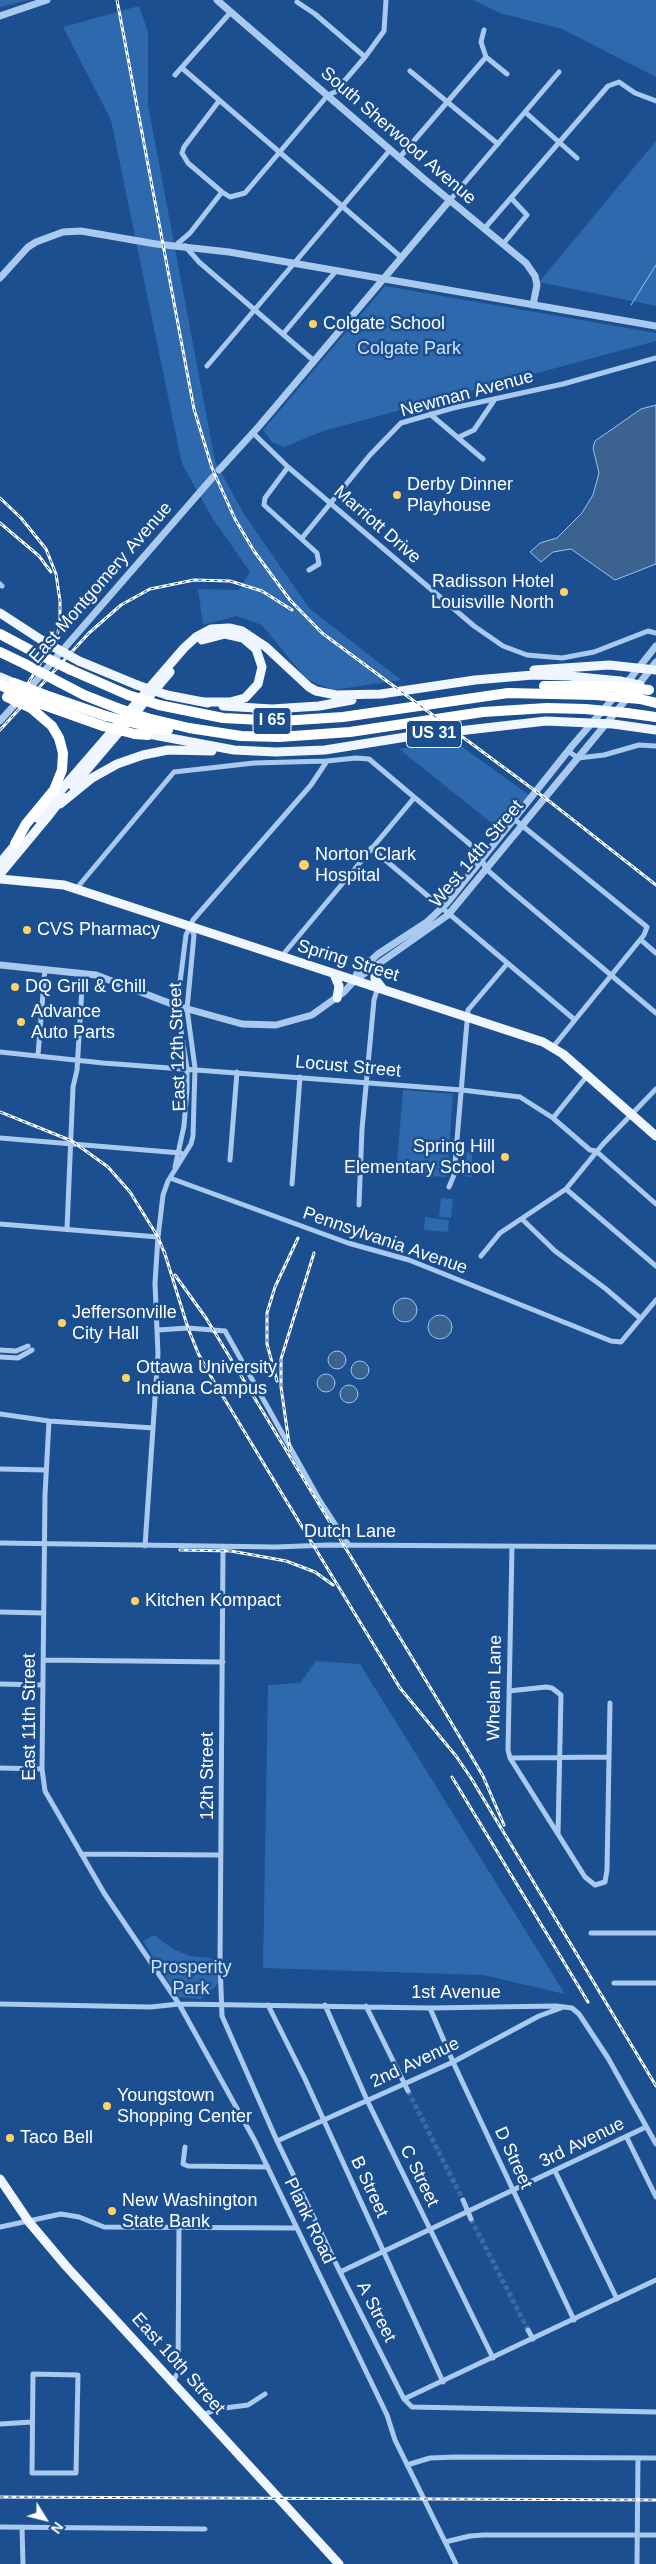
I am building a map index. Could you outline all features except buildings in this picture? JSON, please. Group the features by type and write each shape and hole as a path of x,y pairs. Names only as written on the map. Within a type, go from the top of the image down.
{"highway":[{"name":"I 65","path":"0,634 71,670 128,695 159,705 223,718 289,721 343,717 508,693 596,695 640,699 656,703"},
{"name":"I 65","path":"0,652 84,695 117,708 140,727 189,728 242,736 299,736 350,732 483,712 547,708 585,709 656,717"},
{"path":"0,685 8,691 104,721 140,727 148,735"},
{"path":"508,693 531,686 609,686 653,689"},
{"path":"8,691 40,701 59,738 63,753 62,770 54,790 26,824 15,844"}],"main road":[{"path":"0,609 18,626"},
{"path":"0,613 18,626 79,662 167,695 232,707 272,709 320,706 381,694 475,680 533,675 620,681 653,689"},
{"path":"0,862 184,648 204,632 220,627 242,631 266,647 296,677 316,691 336,696 381,694"},
{"path":"0,874 193,647 202,640 217,634 238,636 250,642 256,649 262,664 261,677 257,687 238,701 204,702"},
{"path":"475,680 490,676 539,670 609,665 654,667"},
{"path":"0,677 8,691"},
{"name":"US 31","path":"148,735 234,750 276,752 316,751 470,729 546,721 607,724 656,730"},
{"path":"46,818 92,778 117,764 143,755 168,750 225,752 234,750"},
{"name":"Spring Street","path":"0,879 55,884 76,889 469,1017 553,1047 656,1136"},
{"path":"375,966 375,979 380,988"},
{"path":"334,974 338,986 337,998"},
{"name":"East 10th Street","path":"0,2179 29,2222 339,2564"}],"street":[{"path":"0,16 47,0"},
{"name":"South Sherwood Avenue","path":"217,0 390,150 526,263 535,276 537,284 533,305"},
{"path":"220,101 184,147 182,154 184,158 230,197 245,193 328,96 335,92 365,57 384,31 386,0"},
{"path":"297,2 315,14 365,57"},
{"path":"175,75 230,13"},
{"path":"484,30 481,42 486,57 506,74"},
{"path":"400,158 486,57"},
{"path":"182,68 401,257"},
{"path":"410,72 498,144"},
{"path":"218,470 253,433 559,72"},
{"path":"484,229 512,199 560,140 613,83 619,82 635,93 656,101"},
{"path":"525,112 560,140 577,158"},
{"path":"207,366 390,150"},
{"path":"176,245 190,233 222,192"},
{"path":"503,244 527,215 512,199"},
{"path":"0,278 28,247 63,232 81,231 293,263 382,280 656,326"},
{"path":"184,246 313,360"},
{"path":"393,267 393,275 403,283"},
{"path":"283,334 336,271"},
{"name":"Newman Avenue","path":"302,538 395,427 430,414 495,400 656,358"},
{"path":"459,437 474,430 495,400"},
{"path":"430,414 483,459"},
{"name":"Marriott Drive","path":"253,433 288,467 483,634 514,651 550,658 576,656 594,652 648,631 656,632"},
{"path":"288,467 265,498 264,505 317,553 320,561 318,566 309,570"},
{"name":"East Montgomery Avenue","path":"0,721 212,477"},
{"name":"West 14th Street","path":"354,981 357,973 378,954 427,922 441,909 568,751 656,646"},
{"name":"West 14th Street","path":"354,981 448,915 521,824 654,667"},
{"path":"568,751 578,758 604,755 639,745 656,746"},
{"path":"76,889 162,785 177,772 254,763 369,759 472,846 483,859 486,868 611,977 656,1013"},
{"path":"190,927 193,920 323,771 327,761"},
{"path":"281,957 414,798"},
{"path":"514,819 647,927 640,940 553,1047"},
{"path":"371,848 448,915 575,1020"},
{"name":"East 12th Street","path":"172,1176 179,1153 186,1104 187,1068 177,1006 186,935 190,927"},
{"name":"East 12th Street","path":"145,1546 158,1330 155,1283 158,1237 163,1195 193,1136 196,1068 187,1009 194,935 190,927"},
{"path":"640,940 656,953"},
{"path":"449,1187 454,1175 471,1006 507,964"},
{"path":"0,965 103,977 177,1006 242,1024 276,1025 312,1015 337,998 354,981"},
{"path":"38,1055 45,969"},
{"path":"67,1229 73,1087 78,1059 82,988"},
{"path":"359,1205 362,1129 374,1000 380,988"},
{"name":"Locust Street","path":"0,1052 103,1063 196,1068 462,1090 520,1097 553,1118 590,1150 596,1151 656,1204"},
{"path":"230,1160 237,1072"},
{"path":"553,1118 588,1076"},
{"path":"292,1184 300,1077"},
{"path":"481,1256 500,1233 566,1189 596,1151 630,1113 656,1089"},
{"path":"0,1138 186,1153"},
{"name":"Pennsylvania Avenue","path":"172,1176 348,1243 409,1260 619,1342 640,1318"},
{"path":"566,1189 656,1266"},
{"path":"522,1219 555,1251 606,1289 640,1318 656,1300"},
{"path":"0,1224 158,1237"},
{"path":"158,1330 213,1329 225,1331 319,1499 349,1546"},
{"path":"0,1350 16,1351 28,1346"},
{"path":"0,1357 18,1358 32,1350"},
{"path":"0,1414 49,1421 153,1428"},
{"name":"East 11th Street","path":"49,1421 46,1470 42,1769 45,1791 119,1916 179,2004"},
{"path":"0,1469 46,1470"},
{"name":"Dutch Lane","path":"0,1543 223,1547 656,1547"},
{"path":"599,1546 600,1553"},
{"name":"12th Street","path":"221,2005 223,1547"},
{"name":"Whelan Lane","path":"512,1547 508,1750 510,1758 585,1877 595,1885 602,1884 606,1880 608,1757"},
{"path":"0,1612 44,1613"},
{"path":"44,1660 223,1662"},
{"path":"0,1684 43,1685"},
{"path":"509,1690 546,1687 554,1689 562,1698 558,1756 558,1835"},
{"path":"510,1758 558,1756 608,1757 610,1703"},
{"path":"0,1768 42,1769"},
{"path":"81,1854 221,1855"},
{"path":"591,1933 656,1933"},
{"path":"614,1983 656,1983"},
{"name":"1st Avenue","path":"0,2004 151,2007 179,2004 430,2008 563,2007"},
{"name":"Plank Road","path":"179,2004 268,2167 387,2415 407,2466 456,2564"},
{"name":"A Street","path":"221,2005 222,2016 277,2141 404,2400"},
{"name":"B Street","path":"268,2005 324,2120 443,2382"},
{"name":"C Street","path":"325,2005 367,2100 493,2358"},
{"path":"366,2006 408,2091"},
{"path":"563,2007 572,2008 579,2014 608,2058 656,2144"},
{"name":"2nd Avenue","path":"277,2141 453,2062 539,2016 563,2007"},
{"name":"D Street","path":"430,2008 453,2062 574,2320"},
{"name":"3rd Avenue","path":"340,2272 627,2138 646,2127"},
{"path":"627,2138 656,2197"},
{"path":"184,2147 183,2164 188,2166 268,2167"},
{"path":"555,2171 616,2299"},
{"path":"463,2200 471,2219"},
{"path":"0,2227 61,2214 79,2217 104,2227 296,2228"},
{"path":"173,2382 178,2372 179,2227"},
{"path":"656,2280 404,2400 412,2407 656,2412"},
{"path":"528,2330 533,2339"},
{"path":"33,2374 78,2375 76,2473 32,2473 32,2422 33,2374"},
{"path":"203,2415 216,2409 248,2405 265,2394"},
{"path":"0,2424 32,2422"},
{"path":"407,2466 424,2459 438,2458 656,2458"},
{"path":"637,2564 638,2458"},
{"path":"0,2526 206,2529"},
{"path":"22,2527 23,2564"},
{"path":"445,2542 484,2535 656,2535"}],"green space":[{"path":"0,0 29,0 0,7"},
{"path":"473,0 656,0 656,77 562,29 500,13"},
{"path":"139,6 148,32 148,105 215,461 244,514 309,608 401,680 333,690 306,679 262,625 236,616 203,625 198,589 239,590 250,572 213,519 182,464 111,120 63,27"},
{"path":"656,141 656,306 539,282"},
{"name":"Colgate Park","path":"385,286 656,333 656,341 323,431 284,447 272,442 263,430"},
{"path":"454,741 529,795 499,829 399,749"},
{"path":"403,1090 453,1094 447,1177 396,1174"},
{"path":"467,1152 472,1153 472,1177 463,1176"},
{"path":"441,1198 453,1199 451,1218 439,1217"},
{"path":"425,1217 449,1220 448,1232 424,1230"},
{"path":"316,1661 360,1664 565,1994 483,1975 263,1968 268,1685 300,1683"},
{"name":"Prosperity Park","path":"154,1935 173,1949 190,1956 218,1959 218,1984 201,1999 178,1997 143,1941"}],"shaded area":[{"path":"656,405 656,564 615,580 571,549 553,552 541,562 530,552 540,543 557,538 582,513 593,495 599,473 593,448 595,441 641,409"},
{"path":"405,1298 414,1301 417,1310 414,1319 405,1322 396,1319 393,1310 396,1301"},
{"path":"440,1315 449,1318 452,1327 449,1336 440,1339 431,1336 428,1327 431,1318"},
{"path":"333,1351 341,1351 346,1356 344,1367 333,1369 328,1364 328,1356"},
{"path":"356,1361 364,1361 369,1366 367,1377 356,1379 351,1374 351,1366"},
{"path":"322,1374 330,1374 335,1379 333,1390 322,1392 317,1387 317,1379"},
{"path":"345,1385 353,1385 358,1390 356,1401 345,1403 340,1398 340,1390"}],"waterway":[{"path":"631,305 656,265"}],"tunnel":[{"path":"408,2091 463,2200"},
{"path":"471,2219 528,2330"}],"railway":[{"path":"117,0 194,409 212,468 235,519 254,551 290,600 322,633 549,801 656,885"},
{"path":"0,498 21,518 46,549 56,574 60,601 60,623 57,636 14,706"},
{"path":"0,523 39,556 51,572"},
{"path":"0,730 89,633 121,605 150,589 194,580 230,581 262,591 292,610"},
{"path":"0,1112 72,1141 108,1167 130,1192 158,1237 166,1257"},
{"path":"277,1381 267,1344 267,1313 275,1287 298,1238"},
{"path":"164,1251 188,1328 198,1353 213,1380 400,1688 456,1756 471,1778 656,2086"},
{"path":"290,1450 281,1387 281,1359 314,1253"},
{"path":"175,1275 206,1318 445,1712 483,1776 504,1825"},
{"path":"180,1550 231,1551 286,1561 315,1572 333,1585"},
{"path":"452,1777 588,2002"},
{"path":"0,2497 656,2500"}],"place":[{"name":"Colgate School","path":"313,324"},
{"name":"Derby Dinner Playhouse","path":"397,495"},
{"name":"Radisson Hotel Louisville North","path":"564,592"},
{"name":"Norton Clark Hospital","path":"304,865"},
{"name":"CVS Pharmacy","path":"27,930"},
{"name":"DQ Grill & Chill","path":"15,987"},
{"name":"Advance Auto Parts","path":"21,1022"},
{"name":"Spring Hill Elementary School","path":"505,1157"},
{"name":"Jeffersonville City Hall","path":"62,1323"},
{"name":"Ottawa University Indiana Campus","path":"126,1378"},
{"name":"Kitchen Kompact","path":"135,1601"},
{"name":"Youngstown Shopping Center","path":"107,2106"},
{"name":"Taco Bell","path":"10,2138"},
{"name":"New Washington State Bank","path":"112,2211"}]}
